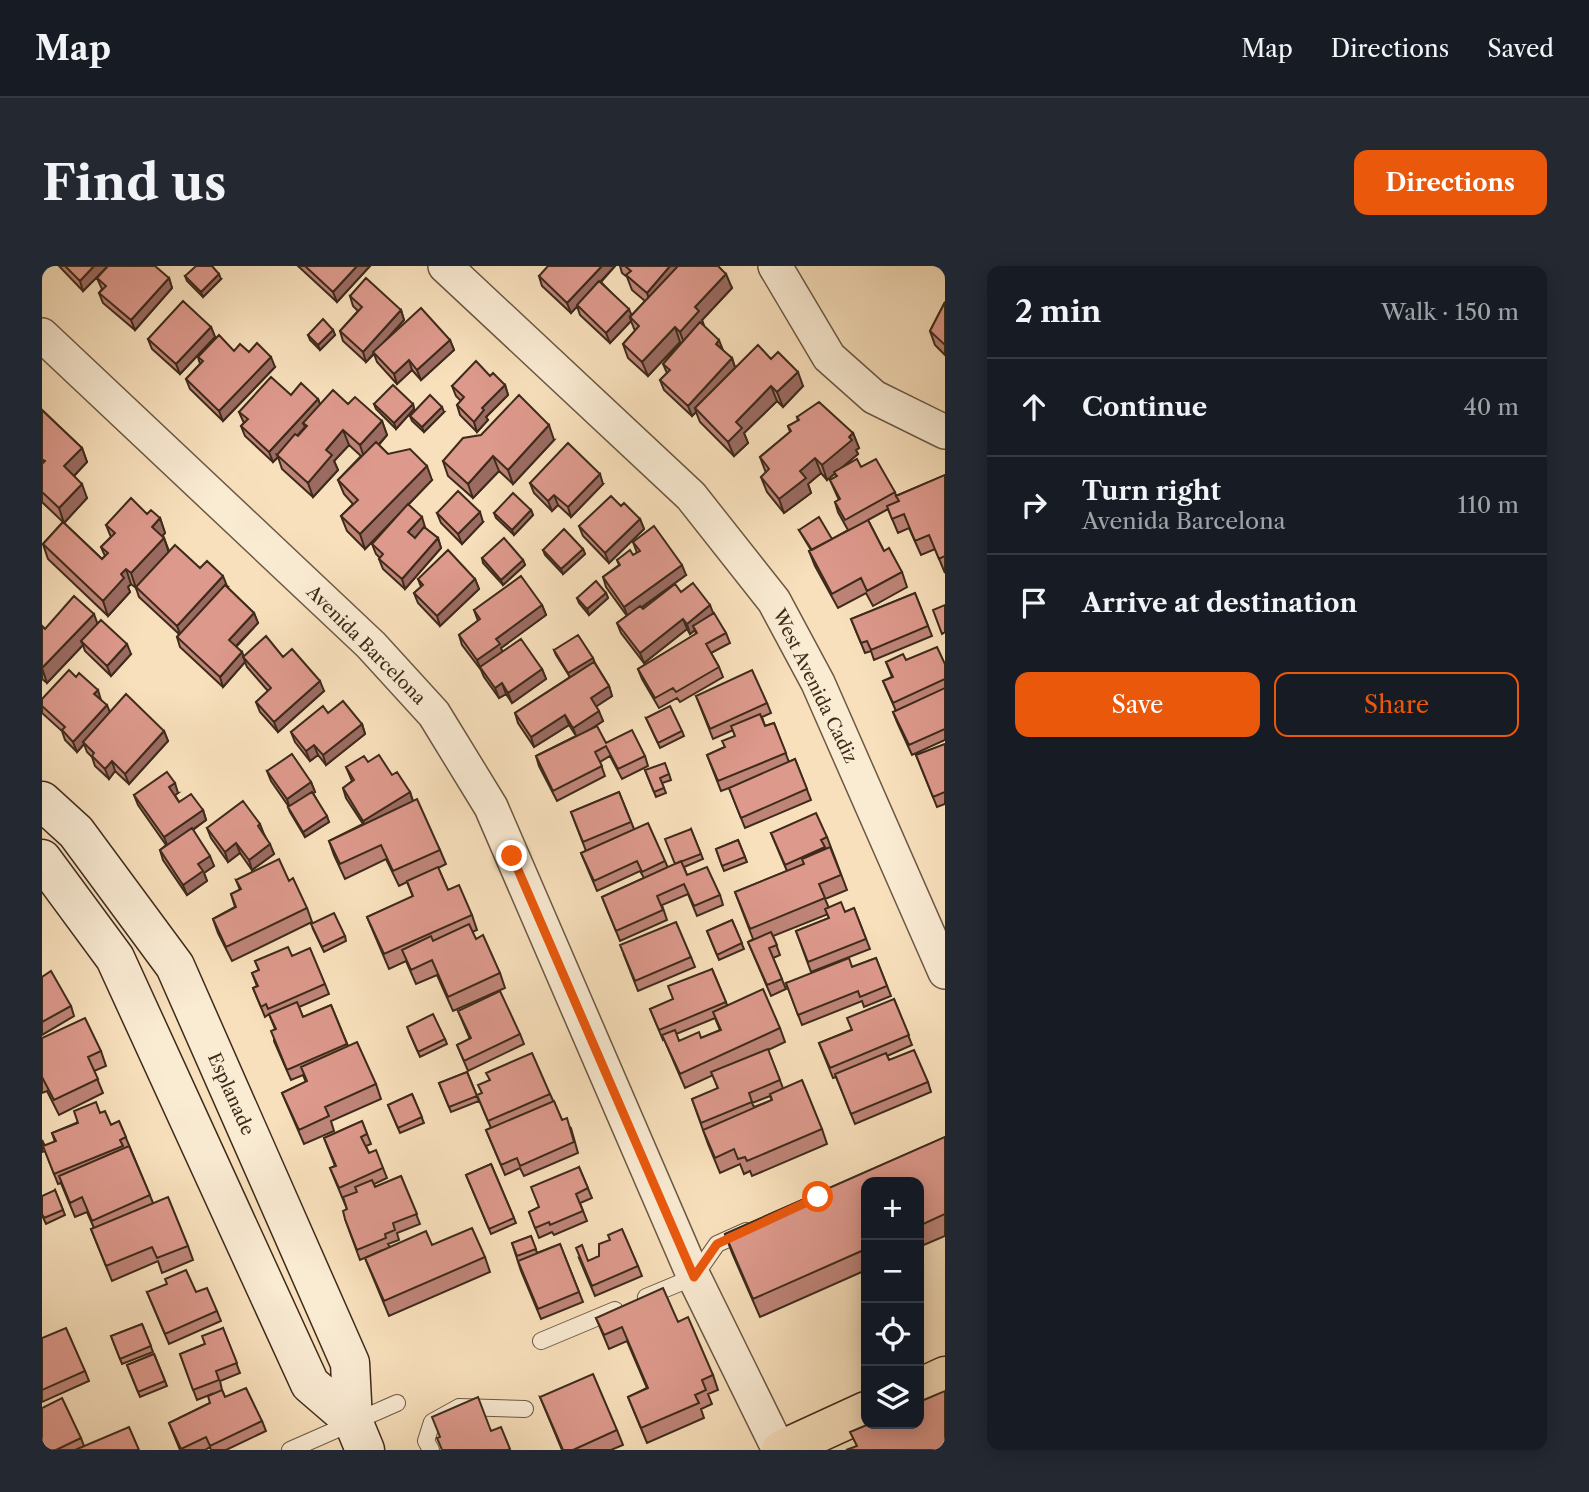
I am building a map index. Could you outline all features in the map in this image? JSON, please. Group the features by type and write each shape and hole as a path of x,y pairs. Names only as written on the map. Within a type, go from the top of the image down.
{"main road":[{"path":"924,1386 945,1376"},
{"path":"780,1450 861,1413"}],"street":[{"name":"West Avenida Cadiz","path":"445,266 691,496 774,601 818,683 945,972"},
{"path":"775,266 829,357 873,397 945,432"},
{"name":"Avenida Barcelona","path":"42,335 371,645 434,714 491,807 694,1277 780,1450"},
{"name":"Esplanade","path":"42,800 76,832 175,966 350,1363 359,1436"},
{"path":"76,832 43,860 115,958 310,1384 359,1436"}],"lane":[{"path":"541,1341 694,1277 717,1244 755,1227"},
{"path":"289,1450 359,1436 397,1403"},
{"path":"431,1450 426,1441 432,1422 459,1407 525,1409"}],"building":[{"path":"65,266 94,266 80,281"},
{"path":"108,266 155,266 169,278 131,320 99,293 106,286 97,278"},
{"path":"196,266 212,266 219,274 201,292 185,276"},
{"path":"305,266 357,266 333,292"},
{"path":"548,266 602,266 567,303 539,276"},
{"path":"625,266 670,266 647,293 626,275 631,271"},
{"path":"678,266 718,266 726,274 695,307 699,311 680,332 675,327 642,362 623,344 639,326 630,317"},
{"path":"366,278 401,310 363,352 340,331 362,307 350,296"},
{"path":"599,281 629,309 606,333 577,305"},
{"path":"183,301 211,327 176,364 148,339"},
{"path":"945,302 945,345 930,331"},
{"path":"421,308 450,340 417,370 409,360 394,374 373,352"},
{"path":"323,319 333,330 318,345 308,335"},
{"path":"700,322 719,340 716,344 732,358 688,406 660,380 670,370 663,364"},
{"path":"219,335 234,351 240,344 249,352 257,343 271,357 219,411 186,379 203,361 198,357"},
{"path":"758,345 771,359 778,352 798,372 777,392 771,386 736,422 742,428 728,442 695,408"},
{"path":"476,361 490,376 493,373 505,385 482,408 484,410 474,422 457,405 464,397 452,386"},
{"path":"271,377 291,395 301,383 318,399 269,452 241,426 248,419 239,412"},
{"path":"393,385 413,404 394,423 374,404"},
{"path":"333,390 348,404 355,397 382,421 360,445 343,430 326,450 332,455 308,483 277,455 295,434 298,436 307,426 303,423"},
{"path":"430,395 442,407 422,427 410,416"},
{"path":"519,395 549,425 508,470 493,456 468,484 443,461 463,438 481,435"},
{"path":"819,402 853,433 849,437 852,440 822,465 815,458 800,471 806,478 779,499 761,477 769,469 760,457 791,431 788,426 799,420 797,417"},
{"path":"42,410 82,448 64,466 82,484 59,508 42,492 42,464 45,461 42,459"},
{"path":"376,442 388,454 410,449 427,466 360,534 341,516 358,500 338,480"},
{"path":"568,443 600,474 568,507 554,495 548,501 530,483"},
{"path":"857,459 861,467 876,459 895,492 845,520 835,502 840,499 830,480 837,476 834,472"},
{"path":"945,475 945,556 939,559 929,535 915,541 904,514 892,519 887,506 899,501 896,496"},
{"path":"458,491 480,512 458,534 437,513"},
{"path":"513,493 531,510 512,530 494,513"},
{"path":"611,496 621,506 624,503 640,519 605,553 579,526"},
{"path":"131,498 147,514 151,510 160,518 152,527 164,538 131,573 126,569 121,574 124,578 103,601 43,544 63,522 102,559 108,553 101,547 115,533 106,525"},
{"path":"408,504 422,517 408,532 415,538 424,527 438,538 402,579 379,559 383,554 372,544"},
{"path":"819,517 832,539 812,550 799,530"},
{"path":"868,520 884,551 889,548 902,572 867,591 861,578 832,594 809,551"},
{"path":"654,526 682,565 624,607 603,577 620,565 617,560 630,550 633,555 640,551 633,542"},
{"path":"564,529 583,549 561,569 543,550"},
{"path":"504,538 523,560 501,580 482,558"},
{"path":"175,545 200,568 207,561 223,576 177,626 136,587"},
{"path":"448,550 475,579 437,616 414,593 423,585 418,579"},
{"path":"521,576 542,605 496,639 500,644 477,660 459,635 480,619 474,610"},
{"path":"596,581 606,593 587,609 577,598"},
{"path":"693,583 710,605 687,624 683,619 640,653 617,623 640,606 643,609 675,584 681,592"},
{"path":"225,585 254,613 229,640 242,652 220,677 177,637"},
{"path":"915,593 928,626 871,650 867,641 861,643 851,619"},
{"path":"74,596 94,614 42,668 42,626 45,629"},
{"path":"945,605 945,632 942,634 933,610"},
{"path":"714,613 726,633 706,644 719,667 676,692 673,688 655,698 638,669 697,633 693,626"},
{"path":"101,620 127,644 107,666 81,641"},
{"path":"578,635 593,658 568,673 554,650"},
{"path":"266,636 283,657 292,649 320,681 274,722 256,702 271,688 243,657"},
{"path":"521,639 542,669 508,693 502,683 495,688 480,667"},
{"path":"937,647 945,664 945,679 893,703 883,681 893,677 886,662 903,654 906,660"},
{"path":"594,662 609,686 591,698 599,711 573,728 565,715 531,737 515,713"},
{"path":"69,670 76,677 79,673 98,690 94,694 107,705 73,742 62,730 65,727 42,706 42,699"},
{"path":"752,670 767,703 710,729 696,696"},
{"path":"945,688 945,729 909,745 893,712"},
{"path":"126,694 164,731 125,774 112,761 105,769 83,742"},
{"path":"343,701 362,724 323,755 314,745 306,751 291,732 323,706 328,713"},
{"path":"670,706 682,731 658,743 646,718"},
{"path":"760,714 765,726 774,723 786,753 718,781 707,755 725,747 722,741 735,736 731,726"},
{"path":"597,726 606,743 632,730 645,756 618,769 606,746 595,752 602,766 553,791 536,756"},
{"path":"945,744 945,792 933,797 916,755"},
{"path":"292,754 311,782 287,799 267,771"},
{"path":"379,755 392,775 397,772 410,792 363,821 343,788 354,780 346,767 364,756 368,762"},
{"path":"795,759 807,789 741,818 729,788"},
{"path":"665,763 669,774 660,778 664,788 654,792 645,770"},
{"path":"167,772 175,783 169,787 179,802 191,794 203,810 164,837 134,795"},
{"path":"312,792 327,816 303,832 288,807"},
{"path":"619,792 631,822 583,842 571,812"},
{"path":"417,799 440,850 393,871 381,845 340,864 329,841"},
{"path":"243,801 260,824 258,826 270,844 249,860 236,843 225,852 207,828"},
{"path":"816,813 827,837 821,840 825,847 785,865 771,833"},
{"path":"648,823 665,861 642,872 637,861 594,881 581,853"},
{"path":"192,828 210,856 198,864 203,871 183,885 160,850"},
{"path":"691,829 701,854 675,864 665,839"},
{"path":"738,840 745,857 722,866 716,849"},
{"path":"830,847 841,875 819,884 825,898 750,929 735,892 804,864 802,859"},
{"path":"279,859 289,881 293,878 307,908 226,947 213,919 236,907 231,894 241,889 236,880"},
{"path":"681,861 687,875 707,867 720,895 694,906 684,884 657,896 663,910 616,931 602,897"},
{"path":"438,867 448,890 459,885 472,915 384,954 367,917 413,896 407,881"},
{"path":"841,902 845,912 854,908 866,939 808,962 796,931 829,918 825,909"},
{"path":"334,913 345,936 322,947 311,924"},
{"path":"732,920 742,943 717,955 707,931"},
{"path":"676,922 691,957 635,981 620,945"},
{"path":"469,924 476,939 483,935 500,973 448,997 432,960 411,970 402,950 431,936 433,941"},
{"path":"771,932 777,945 769,948 782,979 767,985 748,942"},
{"path":"288,947 292,956 310,948 325,984 268,1009 266,1004 261,1007 253,988 258,986 252,973 259,970 255,961"},
{"path":"849,958 852,967 876,958 887,986 860,997 858,991 798,1015 786,983"},
{"path":"712,969 726,1002 659,1030 650,1009 673,999 668,986"},
{"path":"51,971 71,1006 42,1022 42,977"},
{"path":"763,989 780,1028 680,1074 662,1035 675,1030 679,1041 699,1032 701,1038 721,1030 713,1012"},
{"path":"500,991 520,1034 464,1061 457,1045 471,1038 458,1011"},
{"path":"894,999 909,1035 830,1068 819,1043 852,1030 847,1018"},
{"path":"297,1002 303,1017 331,1005 347,1044 287,1070 271,1031 276,1029 269,1014"},
{"path":"433,1014 445,1039 418,1052 407,1027"},
{"path":"85,1018 101,1051 88,1057 98,1079 54,1100 42,1077 42,1038"},
{"path":"357,1042 376,1084 325,1107 329,1116 299,1130 282,1093 307,1081 301,1067"},
{"path":"768,1049 780,1080 749,1093 752,1102 701,1123 692,1099 718,1088 711,1072"},
{"path":"914,1050 928,1082 851,1114 835,1074 886,1053 889,1060"},
{"path":"532,1053 550,1094 488,1121 477,1095 482,1093 478,1085 490,1080 486,1073"},
{"path":"467,1072 477,1096 449,1107 439,1083"},
{"path":"802,1080 822,1129 747,1161 745,1157 738,1159 734,1149 715,1158 703,1130 772,1100 770,1094"},
{"path":"412,1094 422,1117 398,1128 388,1105"},
{"path":"554,1101 562,1120 567,1118 574,1142 520,1166 517,1158 501,1165 486,1130"},
{"path":"96,1102 100,1113 105,1111 111,1125 119,1121 126,1137 120,1140 123,1146 54,1174 43,1146 56,1141 52,1133 78,1123 74,1111"},
{"path":"362,1121 367,1134 361,1137 369,1153 376,1150 383,1168 339,1188 330,1168 336,1166 324,1138"},
{"path":"945,1137 945,1214 924,1224 924,1177 861,1177 861,1251 753,1299 725,1234"},
{"path":"129,1146 150,1195 92,1221 82,1197 70,1203 59,1176"},
{"path":"491,1164 514,1218 489,1229 466,1175"},
{"path":"579,1167 588,1188 576,1194 583,1211 550,1225 549,1222 535,1228 529,1212 539,1207 531,1187"},
{"path":"401,1176 417,1214 393,1223 395,1230 385,1234 386,1238 357,1250 345,1219 343,1211 347,1209 343,1197 357,1192 355,1187 372,1180 375,1187"},
{"path":"55,1190 63,1210 44,1218 42,1196"},
{"path":"168,1197 188,1246 157,1258 152,1247 106,1266 91,1229"},
{"path":"472,1228 485,1257 384,1301 365,1258 426,1231 432,1245"},
{"path":"622,1229 638,1266 592,1286 576,1248 582,1245 588,1261 599,1256 599,1244 610,1240 608,1235"},
{"path":"531,1236 536,1249 517,1256 512,1243"},
{"path":"560,1244 579,1292 538,1309 518,1261"},
{"path":"186,1270 196,1292 207,1288 217,1311 165,1334 147,1292 167,1284 165,1279"},
{"path":"663,1288 678,1322 688,1317 713,1375 702,1380 706,1390 695,1395 699,1403 641,1428 628,1397 648,1388 622,1327 604,1335 596,1318"},
{"path":"142,1324 151,1346 120,1359 111,1336"},
{"path":"66,1328 85,1371 42,1390 42,1338"},
{"path":"223,1328 237,1363 216,1371 219,1380 193,1390 180,1354 205,1344 202,1336"},
{"path":"154,1354 165,1381 138,1392 127,1365"},
{"path":"593,1374 617,1430 573,1450 563,1450 540,1397"},
{"path":"246,1388 262,1421 210,1446 206,1437 181,1449 169,1423 210,1403 208,1396 222,1390 225,1397"},
{"path":"945,1391 945,1450 846,1450 857,1446 850,1432 861,1427 924,1429 924,1400"},
{"path":"478,1397 491,1431 501,1427 510,1449 442,1450 432,1417"},
{"path":"62,1398 81,1438 56,1450 42,1450 42,1408"},
{"path":"129,1427 139,1450 75,1450"}],"route":[{"path":"512,856 694,1277 717,1244 818,1197"}]}
